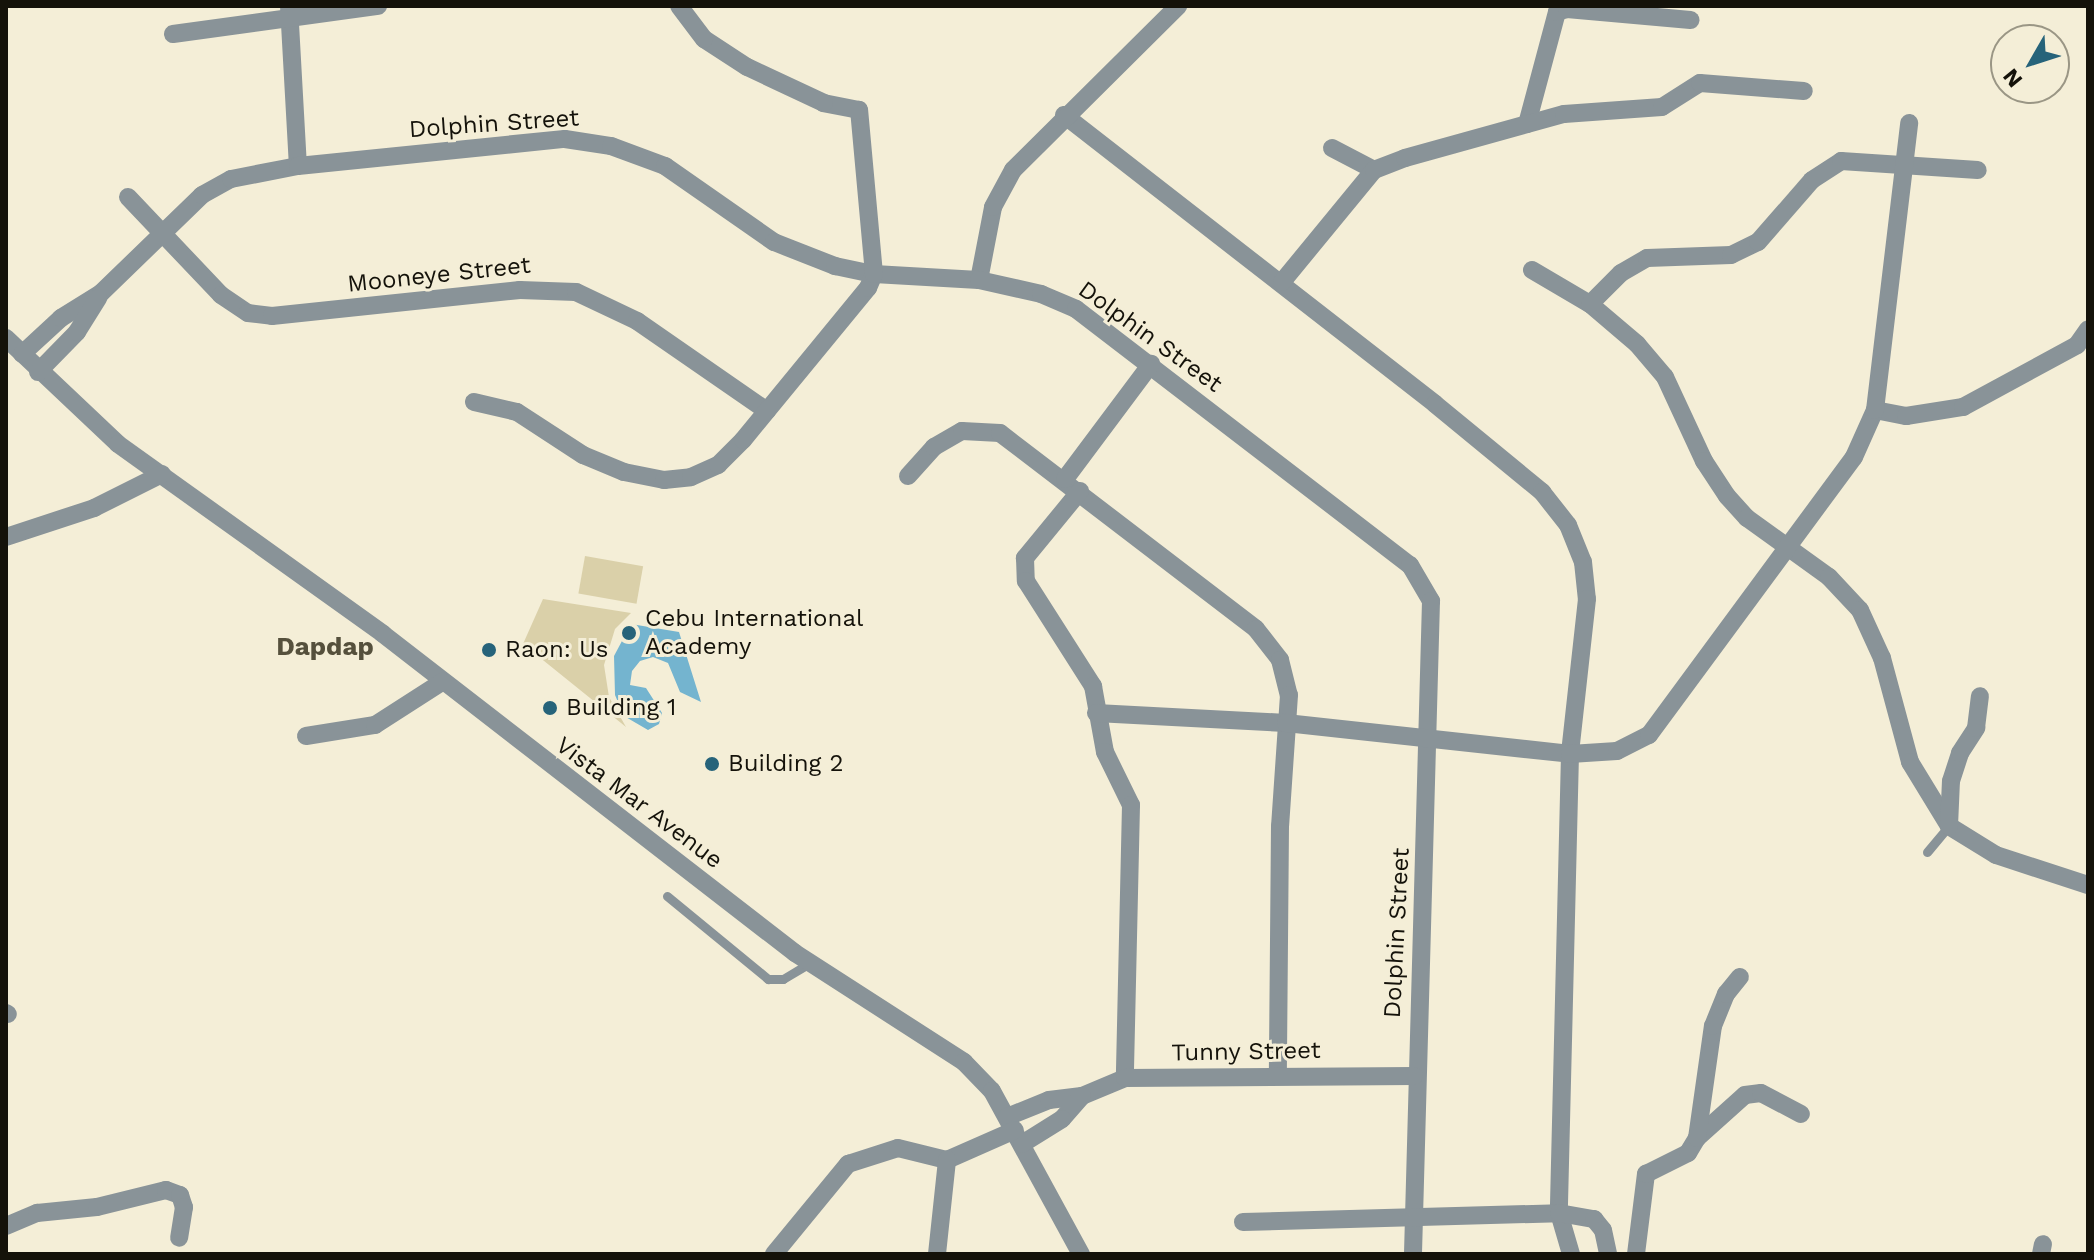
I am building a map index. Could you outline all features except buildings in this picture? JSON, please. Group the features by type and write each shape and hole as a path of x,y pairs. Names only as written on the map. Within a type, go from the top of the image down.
{"street":[{"path":"173,34 289,13 378,6"},
{"path":"474,402 517,412 606,465 664,480 691,477 718,465 767,411 861,298 874,274 859,110 824,103 747,67 704,39 679,6"},
{"path":"979,280 1002,187 1064,115 1178,6"},
{"path":"1527,124 1557,12 1566,7 1691,20"},
{"path":"289,13 298,166"},
{"path":"1282,282 1374,170 1564,114 1662,107 1700,83 1804,91"},
{"path":"1064,115 1282,282 1542,492 1568,525 1583,562 1587,599 1570,754 1559,1213 1571,1254"},
{"path":"1096,713 1286,723 1570,754 1617,751 1649,735 1854,457 1875,410 1909,123"},
{"name":"Dolphin Street","path":"22,354 61,318 101,293 161,232 217,185 298,166 588,140 665,166 774,242 853,271 979,280 1060,300 1151,364 1410,565 1431,601 1430,740 1414,1076 1413,1254"},
{"path":"1332,148 1374,170"},
{"path":"1590,304 1621,273 1647,258 1731,255 1758,242 1812,180 1841,161 1978,170"},
{"name":"Mooneye Street","path":"128,197 221,295 258,316 520,290 576,292 637,321 767,411"},
{"path":"1532,270 1590,304 1637,344 1665,377 1704,461 1727,496 1747,518 1790,547 1860,610 1882,658 1910,762 1949,826 1996,855 2088,885"},
{"path":"38,372 77,332 101,293"},
{"path":"1875,410 1906,416 1963,407 2077,345 2088,329"},
{"name":"Vista Mar Avenue","path":"6,338 98,428 442,682 810,963 910,1022 964,1062 985,1081 1015,1130 1081,1254"},
{"path":"1065,479 1151,364"},
{"path":"908,476 934,447 962,431 1000,433 1065,479 1256,629 1280,660 1289,695 1278,1074"},
{"path":"6,537 94,508 162,474"},
{"path":"1080,491 1025,558 1026,581 1093,686 1105,752 1131,805 1125,1078"},
{"path":"306,736 375,725 442,682"},
{"path":"1949,826 1951,781 1960,753 1976,728 1980,696"},
{"path":"1697,1138 1713,1026 1726,994 1740,977"},
{"name":"Tunny Street","path":"1015,1130 1049,1100 1082,1096 1125,1078 1278,1074 1414,1076"},
{"path":"1636,1254 1646,1174 1688,1153 1697,1138 1745,1095 1761,1093 1801,1114"},
{"name":"Tunny Street","path":"1015,1130 1062,1119 1082,1096"},
{"path":"774,1254 848,1164 898,1148 947,1160 1015,1130"},
{"path":"937,1254 947,1160"},
{"path":"6,1226 37,1213 97,1207 166,1190 180,1195 184,1207 179,1238"},
{"path":"1243,1222 1414,1221 1559,1213 1594,1219 1603,1230 1608,1254"}],"lane":[{"path":"1927,852 1949,826"},
{"path":"667,896 768,979 783,979 810,963"}],"shaded area":[{"path":"585,556 643,566 637,604 578,593"},
{"path":"543,599 631,613 615,629 604,665 609,697 626,727 523,644"}],"water":[{"path":"631,624 679,632 701,702 680,692 668,663 653,657 640,661 632,671 630,685 646,688 662,713 659,724 648,730 624,716 615,695 614,656"}],"place":[{"name":"Cebu International Academy","path":"629,633"},
{"name":"Raon: Us","path":"489,650"},
{"name":"Building 1","path":"550,708"},
{"name":"Building 2","path":"712,764"}],"district":[{"name":"Dapdap","path":"325,647"}]}
